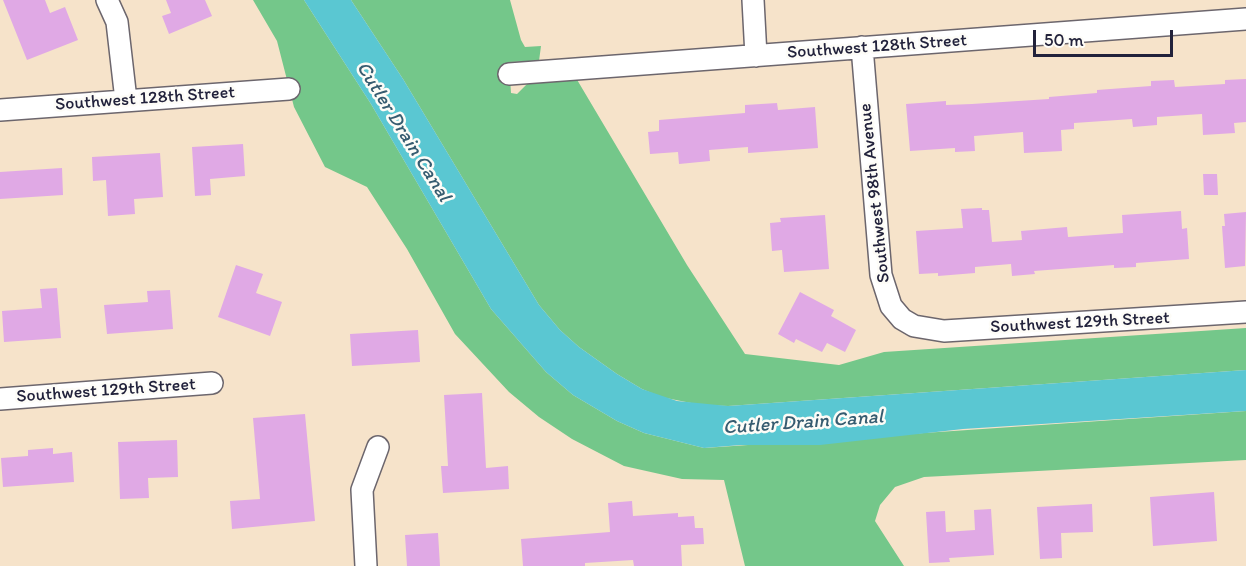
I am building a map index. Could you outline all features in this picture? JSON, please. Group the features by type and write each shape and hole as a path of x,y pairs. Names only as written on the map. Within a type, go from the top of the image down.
{"street":[{"path":"107,0 117,22 126,100"},
{"path":"753,0 756,56"},
{"name":"Southwest 128th Street","path":"509,74 1246,19"},
{"name":"Southwest 98th Avenue","path":"862,47 881,275 891,306 902,319 914,326"},
{"name":"Southwest 128th Street","path":"0,110 289,89"},
{"name":"Southwest 129th Street","path":"914,326 944,331 1246,312"},
{"name":"Southwest 129th Street","path":"0,399 212,383"},
{"path":"366,566 362,490 378,447"}],"green space":[{"path":"253,0 304,0 371,104 491,309 546,372 573,395 617,421 644,433 704,448 1246,411 1246,460 924,477 895,487 880,505 875,521 904,566 745,566 724,480 682,479 624,466 572,439 539,417 509,392 455,334 407,249 367,187 325,167 294,107 277,41"},
{"path":"351,0 510,0 525,47 541,46 539,61 509,62 511,93 517,94 529,82 576,78 687,265 745,354 839,365 884,352 1246,328 1246,370 728,406 701,405 661,397 617,374 579,347 560,330 539,305 403,79"}],"water":[{"name":"Cutler Drain Canal","path":"304,0 351,0 403,79 539,305 560,330 579,347 642,389 677,401 728,406 1246,370 1246,411 963,429 820,445 741,445 704,448 644,433 617,421 573,395 546,372 491,309 371,104"}],"building":[{"path":"3,0 45,0 50,13 65,7 78,40 27,60"},
{"path":"166,0 205,0 212,16 169,34 162,16 171,13"},
{"path":"1246,79 1246,122 1234,123 1235,133 1203,135 1202,114 1157,117 1157,125 1133,127 1132,119 1074,123 1074,129 1061,130 1062,151 1024,153 1023,132 974,136 975,151 955,152 955,148 910,151 906,104 946,101 946,105 1049,99 1049,97 1097,93 1097,90 1151,86 1151,81 1174,80 1175,87 1225,84 1225,80"},
{"path":"777,103 778,110 815,107 818,148 748,153 748,147 709,150 710,161 679,164 678,152 650,154 648,132 659,131 659,120 745,113 745,105"},
{"path":"243,144 245,176 210,179 211,195 195,196 192,147"},
{"path":"160,153 163,197 134,199 135,214 108,216 106,180 93,181 92,157"},
{"path":"62,168 63,195 0,199 0,172"},
{"path":"1203,174 1217,174 1218,195 1204,195"},
{"path":"982,208 982,210 989,210 992,242 1022,240 1021,231 1067,227 1068,237 1123,233 1122,215 1181,211 1182,229 1187,228 1189,259 1136,263 1136,267 1114,268 1114,265 1034,271 1035,274 1012,276 1011,264 975,267 975,273 938,276 938,273 919,274 916,231 963,228 961,209"},
{"path":"1246,212 1245,266 1225,268 1222,226 1225,226 1224,214"},
{"path":"825,215 829,269 784,272 782,250 772,251 770,223 781,222 780,218"},
{"path":"236,265 263,274 256,293 282,302 270,336 218,317"},
{"path":"57,288 61,338 4,342 2,311 42,308 40,289"},
{"path":"170,290 173,329 107,334 104,305 148,302 147,291"},
{"path":"800,292 834,310 831,316 856,330 845,352 827,343 822,352 796,339 794,343 778,334"},
{"path":"418,330 420,362 352,366 350,334"},
{"path":"482,393 486,468 508,466 509,489 443,493 441,466 448,466 444,395"},
{"path":"305,414 315,521 232,529 230,501 260,499 253,418"},
{"path":"177,440 178,477 148,478 149,498 120,499 118,442"},
{"path":"53,448 53,454 72,452 74,482 3,487 1,458 28,456 28,450"},
{"path":"1214,492 1217,541 1153,546 1150,497"},
{"path":"632,501 633,516 678,513 678,517 694,516 695,528 703,528 704,544 681,545 682,566 634,566 633,560 585,563 585,566 523,566 521,539 610,532 608,503"},
{"path":"1092,504 1093,532 1061,533 1062,558 1040,559 1037,507"},
{"path":"991,509 994,555 949,558 950,562 929,563 926,512 945,511 946,532 975,530 974,510"},
{"path":"438,533 440,566 407,566 405,535"}]}
